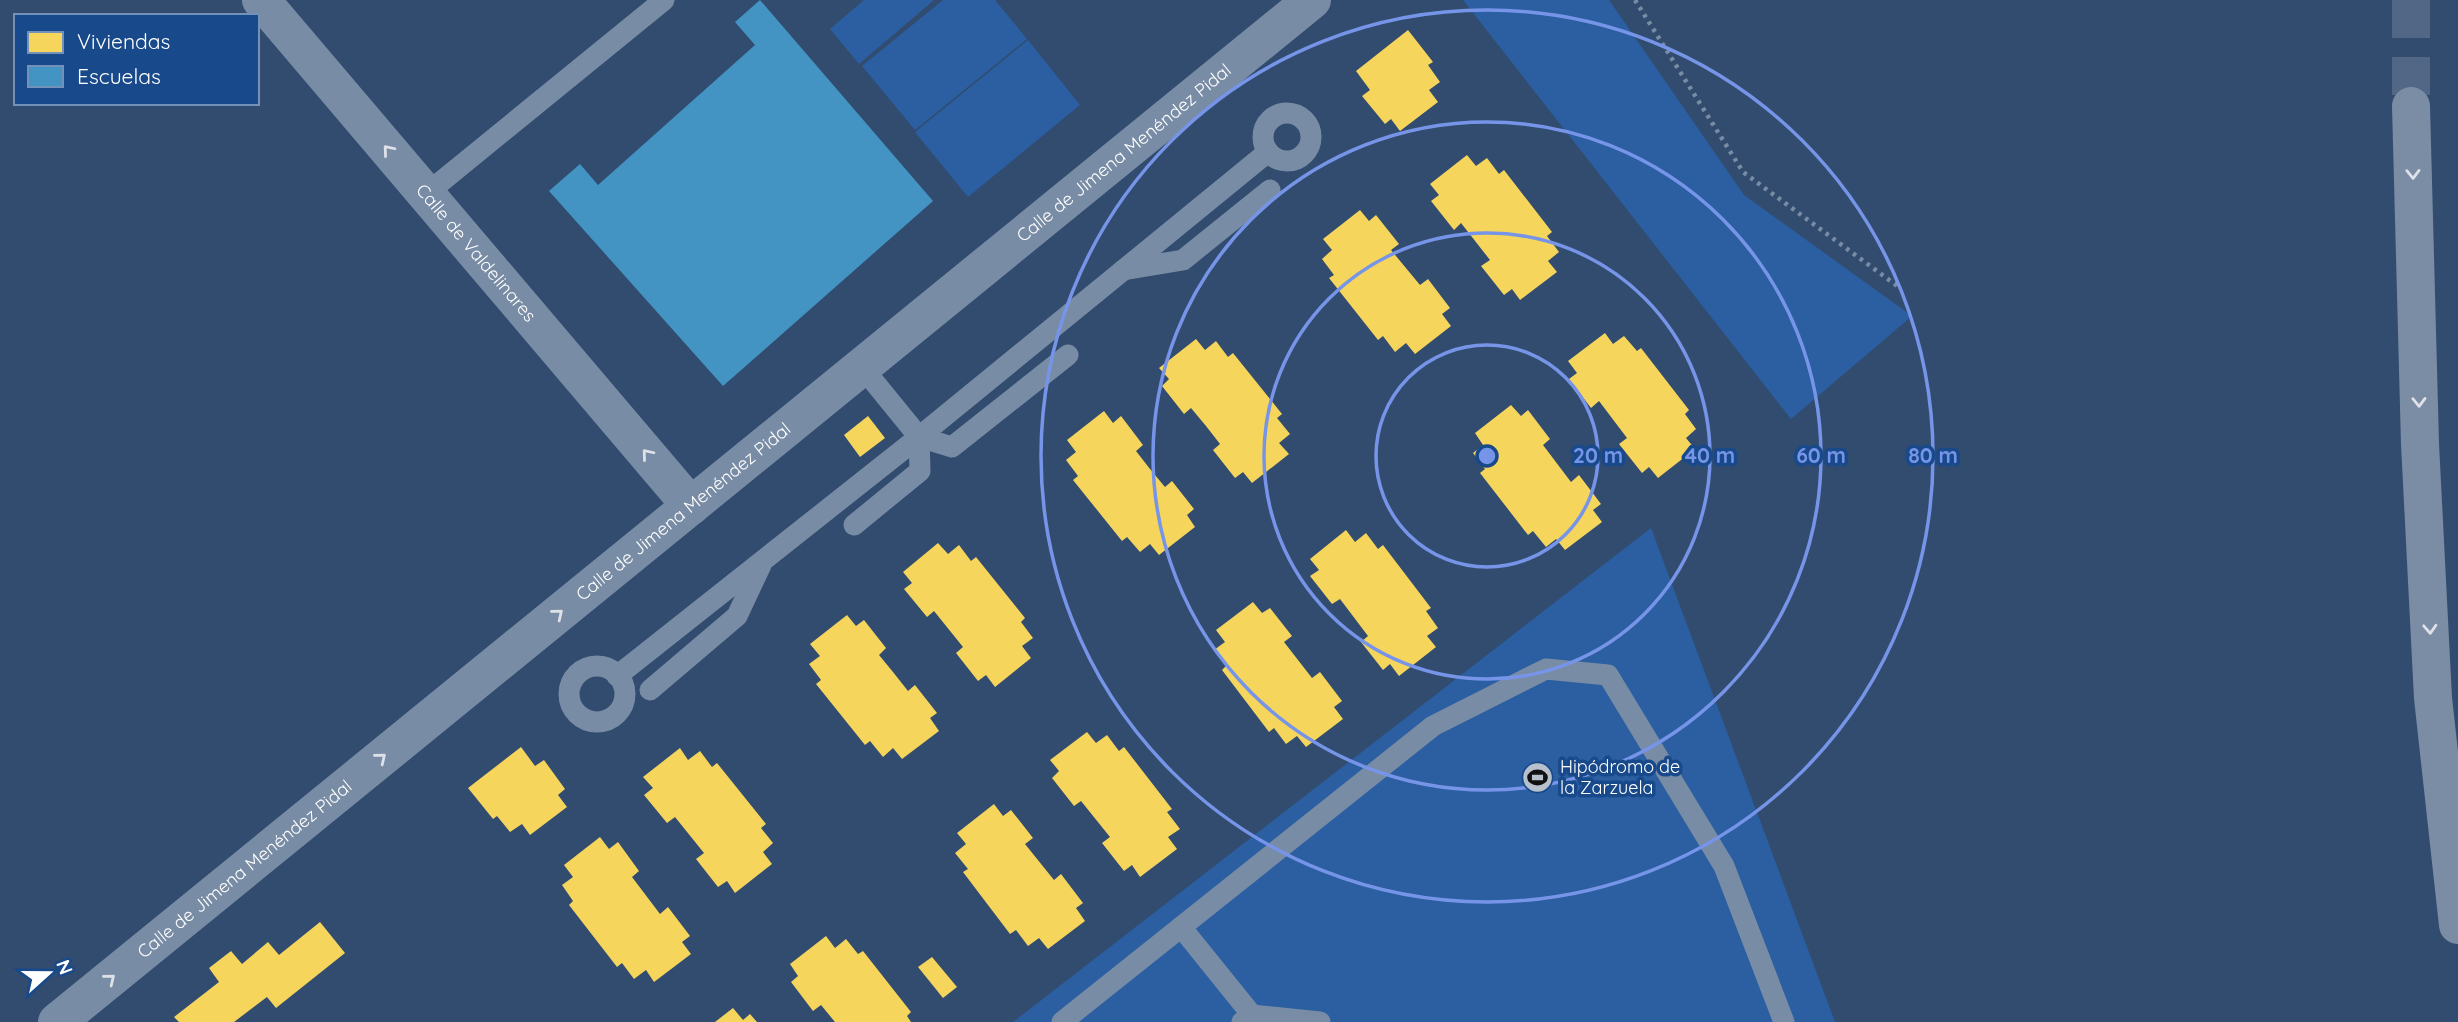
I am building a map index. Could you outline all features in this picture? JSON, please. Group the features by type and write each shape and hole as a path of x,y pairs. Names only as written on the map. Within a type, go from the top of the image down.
{"highway":[{"path":"2411,106 2420,444 2433,684 2458,925"}],"street":[{"name":"Calle de Jimena Menéndez Pidal","path":"57,1022 1312,0"},
{"name":"Calle de Valdelinares","path":"275,5 426,194 691,506"}],"lane":[{"path":"426,194 664,0"},
{"path":"617,676 919,437 1268,152"},
{"path":"1123,270 1183,260 1270,190"},
{"path":"862,367 919,437 952,447 1068,355"},
{"path":"854,525 920,471 919,437"},
{"path":"650,690 737,617 763,560"},
{"path":"1062,1022 1433,726 1546,669 1608,675 1724,866 1784,1022"},
{"path":"1181,926 1247,1019 1320,1022"}],"path":[{"path":"1635,0 1743,172 1900,288"}],"shaded area":[{"path":"864,0 934,0 859,64 830,29"},
{"path":"943,0 995,0 1027,39 915,130 862,66"},
{"path":"1463,0 1609,0 1744,195 1912,316 1791,419"},
{"path":"1028,40 1080,105 968,197 915,132"},
{"name":"Hipódromo de la Zarzuela","path":"1651,528 1835,1022 1013,1022"}],"building: Viviendas":[{"path":"1408,30 1433,62 1428,65 1440,82 1429,90 1438,102 1400,131 1391,119 1385,124 1362,96 1370,90 1356,71"},
{"path":"1467,155 1476,166 1487,158 1499,174 1504,170 1552,232 1547,236 1559,252 1548,261 1557,272 1520,300 1512,289 1504,295 1481,266 1490,260 1461,223 1454,230 1431,201 1439,195 1430,184"},
{"path":"1360,210 1369,221 1376,215 1399,244 1391,250 1420,285 1428,279 1450,308 1442,314 1451,326 1415,354 1406,343 1395,352 1383,336 1378,340 1329,278 1334,275 1322,259 1332,250 1323,239"},
{"path":"1605,333 1613,344 1624,336 1637,351 1641,348 1689,410 1685,414 1696,429 1686,438 1695,449 1658,478 1649,467 1642,473 1619,444 1627,438 1599,401 1591,408 1569,379 1577,373 1568,361"},
{"path":"1196,339 1205,350 1216,341 1228,357 1233,353 1282,414 1277,418 1290,434 1279,443 1289,454 1252,483 1243,472 1235,478 1213,450 1220,444 1206,426 1191,408 1184,414 1162,386 1169,379 1159,368"},
{"path":"1511,405 1521,416 1528,410 1550,439 1543,445 1571,482 1579,475 1601,504 1593,510 1602,522 1565,550 1556,539 1546,547 1533,531 1528,535 1480,473 1485,469 1473,453 1483,445 1475,433"},
{"path":"1104,411 1113,423 1121,416 1143,445 1136,451 1150,469 1165,487 1172,481 1194,509 1187,515 1195,527 1159,555 1150,544 1140,552 1127,537 1122,541 1073,480 1078,476 1066,460 1076,452 1067,440"},
{"path":"868,416 885,438 860,457 844,435"},
{"path":"1346,530 1355,542 1366,533 1378,549 1383,545 1431,608 1426,611 1438,628 1427,636 1436,647 1399,676 1390,664 1383,670 1361,642 1368,636 1340,599 1332,604 1310,576 1319,570 1310,559"},
{"path":"938,543 948,554 959,545 971,561 976,557 1025,618 1021,622 1033,638 1022,646 1031,658 995,687 986,675 978,681 956,653 963,647 934,611 927,617 904,589 912,583 903,572"},
{"path":"1253,602 1262,613 1270,608 1292,636 1284,642 1312,678 1320,672 1342,701 1334,707 1343,719 1306,747 1297,736 1286,744 1274,728 1269,732 1222,670 1226,666 1214,650 1225,642 1216,630"},
{"path":"847,615 856,626 864,620 886,648 879,655 908,691 915,685 937,713 930,718 939,731 902,759 893,748 883,757 870,741 865,745 816,684 821,680 809,664 820,656 810,644"},
{"path":"1087,732 1096,743 1107,735 1119,751 1124,747 1172,809 1167,812 1180,829 1168,837 1177,849 1140,877 1132,865 1124,871 1102,843 1110,837 1081,801 1074,806 1052,778 1059,771 1050,760"},
{"path":"521,747 535,766 544,760 565,789 558,795 567,807 530,835 522,824 510,832 497,816 493,819 468,788"},
{"path":"680,748 688,760 700,751 712,767 717,763 766,824 761,828 773,843 763,852 772,864 735,893 727,881 718,887 696,859 704,853 675,817 667,823 644,795 653,788 643,777"},
{"path":"994,804 1003,816 1011,810 1033,838 1025,844 1054,880 1061,874 1083,903 1076,908 1085,921 1048,949 1039,938 1028,946 1016,930 1010,934 963,872 968,869 955,853 966,844 957,833"},
{"path":"600,837 609,849 618,842 639,871 632,877 660,914 668,907 690,936 682,942 691,954 654,982 646,970 634,979 622,963 617,967 569,905 573,901 562,885 573,877 564,865"},
{"path":"320,922 345,953 276,1008 267,997 234,1022 179,1022 174,1017 219,982 209,968 231,951 242,964 268,942 279,955"},
{"path":"826,936 835,948 846,939 858,954 863,951 911,1012 907,1016 911,1022 835,1022 821,1005 813,1011 791,982 798,976 790,964"},
{"path":"932,957 957,987 943,998 918,967"},
{"path":"733,1008 743,1020 750,1014 757,1022 715,1022"}],"building: Escuelas":[{"path":"760,0 933,201 723,386 549,191 580,164 598,185 755,45 735,22"}],"tunnel":[{"path":"2411,0 2411,106"}],"place":[{"name":"Hipódromo de la Zarzuela","path":"1537,777"}]}
